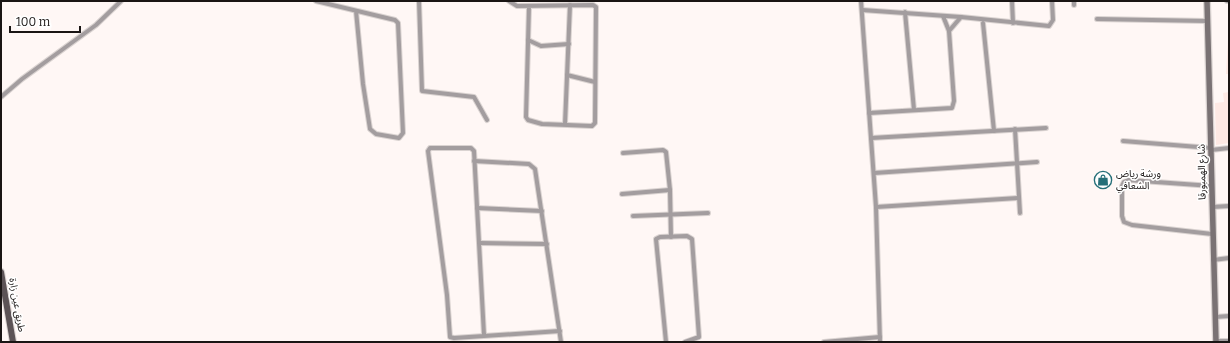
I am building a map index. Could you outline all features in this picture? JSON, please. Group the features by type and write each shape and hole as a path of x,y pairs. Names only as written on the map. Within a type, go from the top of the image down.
{"main road":[{"name":"طريق عين زارة","path":"1,272 13,342"}],"street":[{"path":"1,97 22,79 80,38 121,1"},
{"path":"316,1 395,20 398,23 403,133 399,138 376,134 370,129 363,84 356,11"},
{"path":"419,1 422,91 474,97 487,120"},
{"path":"509,1 517,6 593,5 596,7 594,125 542,124 531,122 526,117 529,6"},
{"path":"861,1 876,207 880,342"},
{"path":"1012,1 1013,23"},
{"path":"862,10 905,12 1043,26 1051,25 1053,20 1052,1"},
{"name":"شارع الهمبورقا","path":"1207,1 1216,342"},
{"path":"565,124 570,5"},
{"path":"905,12 914,110"},
{"path":"869,112 950,108 953,105 950,31 943,16"},
{"path":"950,31 961,17"},
{"path":"1097,19 1207,21"},
{"path":"983,23 994,131"},
{"path":"528,40 541,46 569,44"},
{"path":"567,75 595,82"},
{"path":"870,138 1046,128"},
{"path":"1015,129 1020,213"},
{"path":"1123,141 1211,149 1229,148"},
{"path":"484,335 474,151 471,148 430,148 428,151 448,295 450,337 454,338 560,330"},
{"path":"623,153 665,151 670,190 671,237"},
{"path":"474,161 529,164 533,167 542,211 561,342"},
{"path":"874,173 1037,162"},
{"path":"1212,186 1128,180 1124,182 1122,186 1122,216 1124,222 1132,225 1212,234"},
{"path":"622,194 670,190"},
{"path":"876,207 1019,198"},
{"path":"1212,206 1229,206"},
{"path":"477,208 542,211"},
{"path":"633,216 708,213"},
{"path":"666,342 656,242 659,238 690,236 692,238 699,337 686,342"},
{"path":"480,243 547,244"},
{"path":"1213,260 1229,258"},
{"path":"1215,317 1229,316"},
{"path":"824,342 880,337"},
{"path":"1216,342 1229,341"}],"shaded area":[{"path":"1228,40 1229,74 1226,74"},
{"path":"1229,92 1229,143 1216,145 1215,103 1224,102 1223,93"}],"place":[{"name":"ورشة رياض الشعافي","path":"1103,180"}]}
